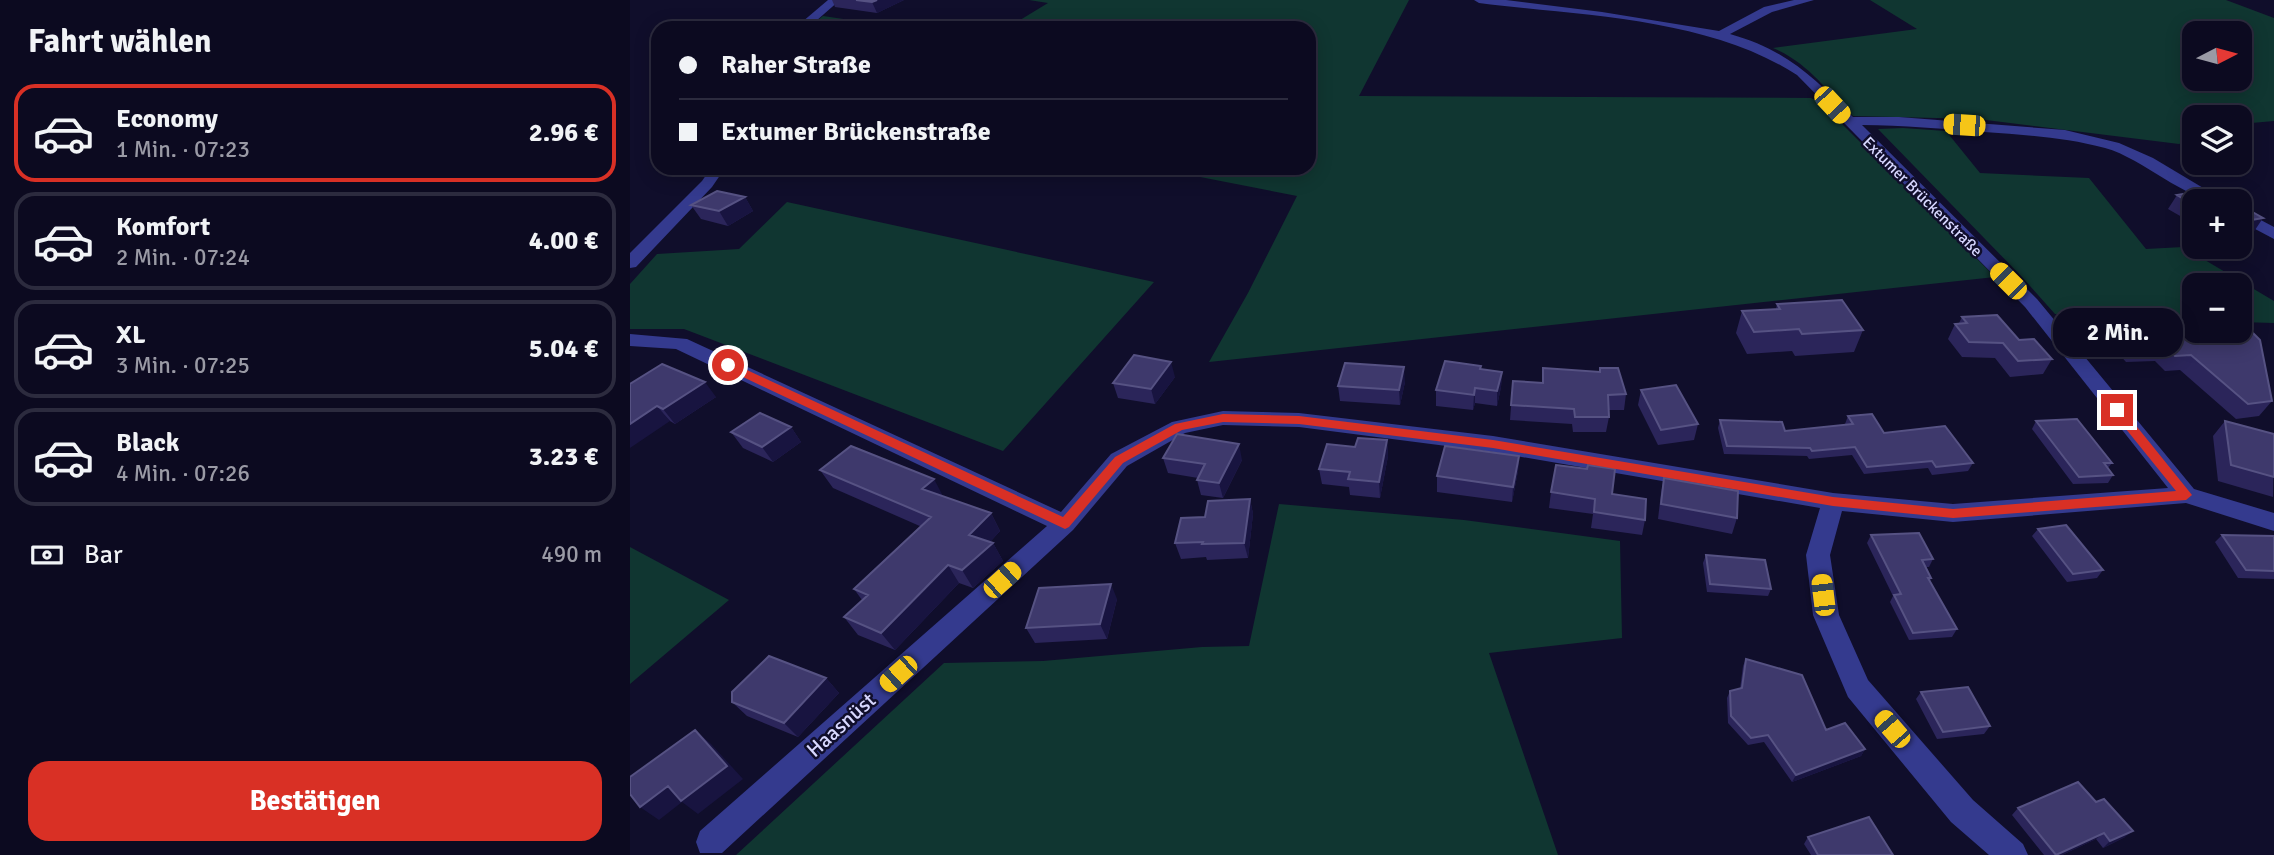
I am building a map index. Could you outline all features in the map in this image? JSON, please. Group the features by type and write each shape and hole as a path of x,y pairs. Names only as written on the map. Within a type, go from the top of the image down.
{"street":[{"path":"810,21 835,0"},
{"name":"Extumer Brückenstraße","path":"1479,0 1623,18 1722,34 1761,48 1801,72 2031,303 2186,495"},
{"path":"1722,34 1768,9 1809,0"},
{"path":"1848,121 1911,122 2065,134 2125,151 2195,189"},
{"path":"630,263 713,175"},
{"path":"2252,221 2274,234"},
{"path":"630,340 680,343 1065,524"},
{"name":"Haasnüst","path":"712,842 1065,524 1119,460 1179,427 1223,418 1299,420 1493,444 1833,502 1953,513 2186,495"},
{"path":"2186,495 2274,522"},
{"path":"1833,502 1818,555 1824,603 1826,615 1857,688 1962,811 2012,855"}],"green space":[{"path":"1029,0 1409,0 1359,96 1811,98 1821,103 1995,277 1209,362 1248,293 1297,196 1190,175 1316,175 1316,21 1018,21 1048,3"},
{"path":"1870,0 2226,0 2274,18 2274,121 2252,123 2252,105 2182,105 2182,143 2179,144 1978,119 1853,116 1807,70 1773,48 1917,29"},
{"path":"823,16 857,21 816,21"},
{"path":"1878,129 1946,131 1980,173 2089,178 2146,249 2182,247 2182,259 2203,259 2227,273 2182,273 2182,319 2055,314"},
{"path":"787,202 1154,282 1003,451 684,329 630,329 630,284 657,254 739,249"},
{"path":"2252,288 2274,301 2274,323 2252,322"},
{"path":"1279,504 1464,520 1620,541 1622,638 1489,653 1558,855 736,855 944,663 1043,661 1202,647 1249,646"},
{"path":"630,547 729,600 630,684"}],"building":[{"path":"717,191 745,197 719,211 691,205"},
{"path":"2252,212 2263,218 2252,220"},
{"path":"1842,300 1863,330 1802,334 1799,329 1754,332 1742,311 1780,309 1777,304"},
{"path":"1997,315 2019,340 2034,339 2052,359 2018,361 2003,343 1969,342 1955,324 1967,323 1962,317"},
{"path":"2167,323 2174,330 2182,330 2182,343 2252,343 2252,332 2260,340 2272,401 2248,404 2191,355 2175,356 2166,346 2136,347 2116,326"},
{"path":"1134,355 1171,362 1151,389 1113,383"},
{"path":"1445,361 1502,372 1497,391 1475,388 1474,395 1436,390"},
{"path":"1345,363 1404,367 1399,390 1338,386"},
{"path":"662,364 705,382 663,409 657,406 630,424 630,384"},
{"path":"1543,368 1600,372 1600,368 1618,368 1626,394 1608,395 1609,417 1575,417 1574,409 1511,405 1513,381 1543,383"},
{"path":"1676,385 1698,424 1661,430 1641,390"},
{"path":"760,413 791,427 762,447 731,432"},
{"path":"1872,414 1884,433 1945,426 1973,463 1936,467 1932,461 1867,467 1855,447 1812,451 1810,448 1727,446 1720,420 1782,422 1785,431 1853,424 1848,416"},
{"path":"2077,419 2112,463 2104,463 2113,475 2079,477 2036,421"},
{"path":"2225,421 2274,434 2274,477 2231,465"},
{"path":"1177,434 1239,444 1219,483 1197,480 1205,464 1163,458"},
{"path":"1358,438 1387,440 1379,482 1348,479 1350,472 1319,469 1327,444 1355,447"},
{"path":"851,446 934,479 922,489 991,513 969,535 993,543 962,570 948,565 881,633 844,617 868,595 854,589 931,517 820,470"},
{"path":"1445,446 1519,456 1513,487 1437,476"},
{"path":"1556,465 1587,469 1588,465 1615,469 1612,494 1646,499 1645,520 1594,512 1595,499 1551,492"},
{"path":"1664,478 1738,491 1737,518 1661,504"},
{"path":"1250,499 1244,543 1175,543 1181,518 1205,517 1208,501"},
{"path":"2066,525 2103,570 2073,574 2038,529"},
{"path":"1919,533 1933,559 1922,560 1931,578 1928,578 1957,629 1913,633 1894,595 1901,594 1871,535"},
{"path":"2222,535 2274,536 2274,571 2246,570"},
{"path":"1706,555 1765,560 1771,589 1710,584"},
{"path":"1111,584 1100,624 1026,628 1039,588"},
{"path":"769,656 826,678 784,723 732,702 732,692"},
{"path":"1746,659 1802,675 1826,730 1845,723 1865,749 1796,775 1768,735 1751,738 1731,716 1730,691 1742,688"},
{"path":"1968,687 1990,726 1943,732 1921,692"},
{"path":"695,730 727,766 681,801 668,786 640,807 630,794 630,777"},
{"path":"2078,782 2096,802 2104,799 2133,831 2110,841 2104,833 2056,855 2018,808"},
{"path":"1869,817 1893,855 1818,855 1808,837"}],"route":[{"path":"728,365 1065,524 1119,460 1179,427 1223,418 1299,420 1493,444 1833,502 1953,513 2186,495 2117,410"}]}
